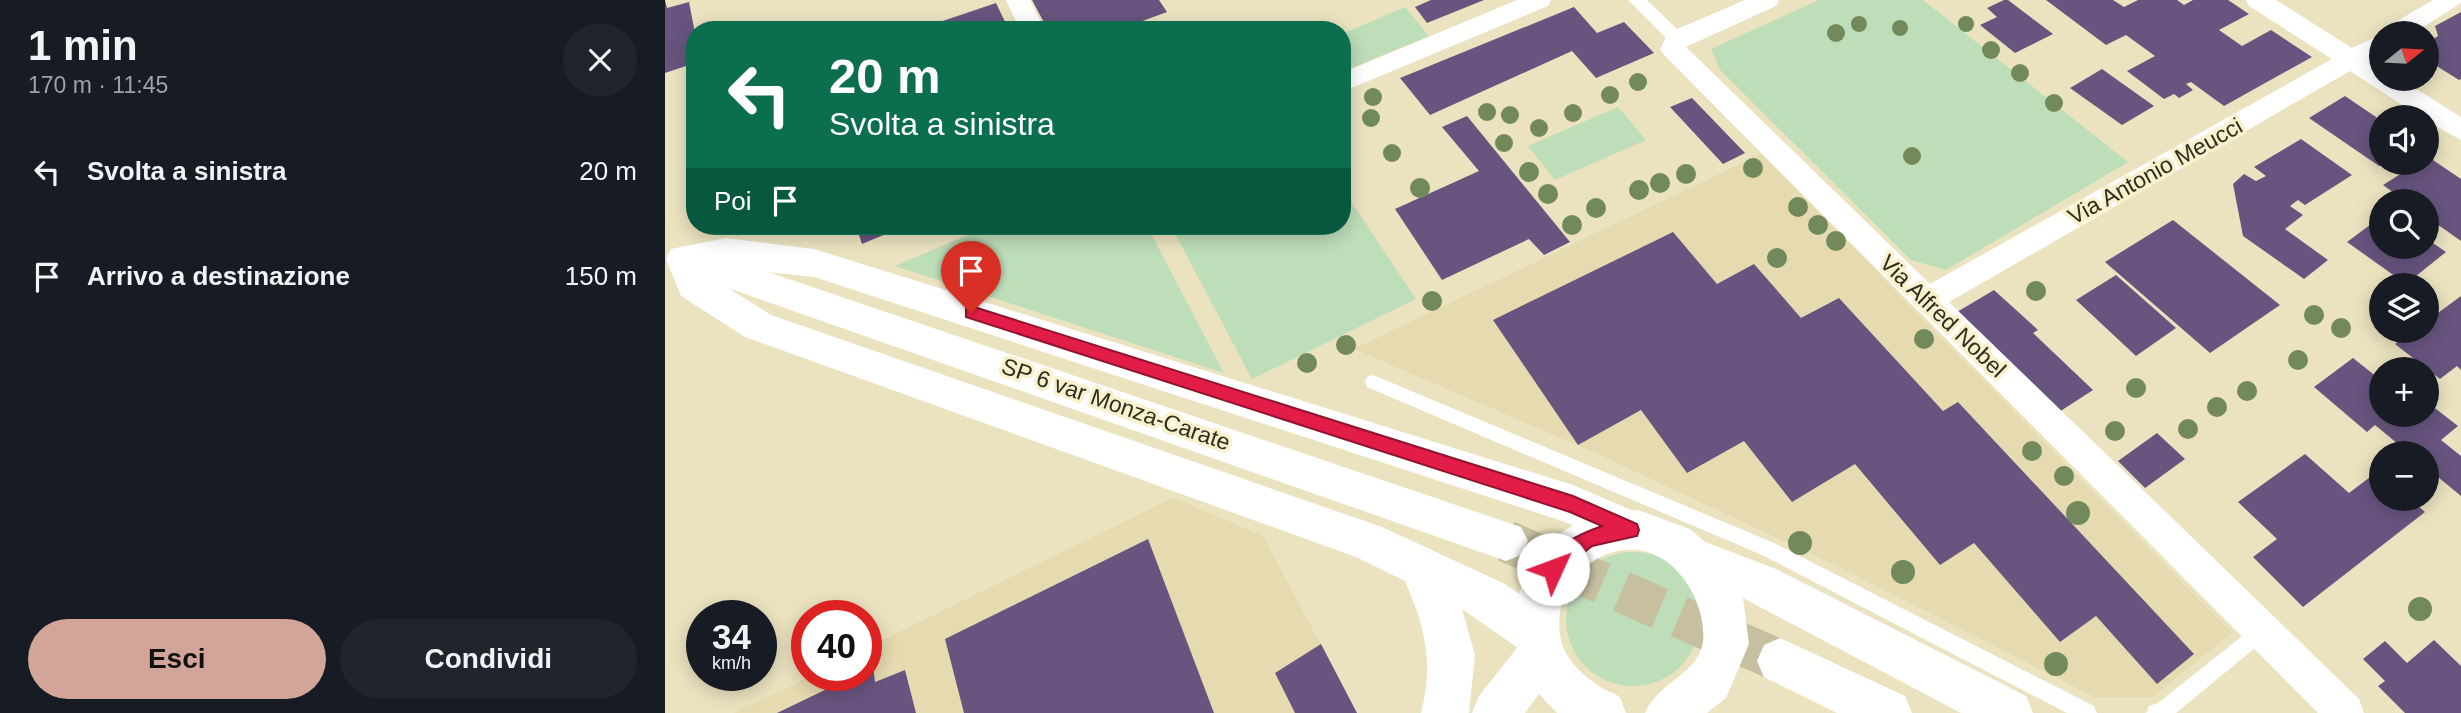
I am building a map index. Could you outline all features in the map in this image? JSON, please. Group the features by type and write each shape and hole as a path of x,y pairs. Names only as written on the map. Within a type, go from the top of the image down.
{"main road":[{"path":"1539,644 1489,599 1422,570 1367,541 758,326 694,285 684,259 726,253 814,263 1573,505 1644,521 1698,560 1712,578 1722,599 1727,621 1725,645 1719,667 1706,687 1689,703 1669,713"},
{"name":"SP 6 var Monza-Carate","path":"684,259 819,302 1506,541"},
{"path":"1587,711 1553,675 1539,644 1537,611 1542,588 1553,569 1568,552 1587,540 1644,521"},
{"path":"1698,560 1760,584 2009,713"},
{"path":"1422,570 1447,621 1453,653 1450,698 1445,713"},
{"path":"1496,713 1539,644"},
{"path":"1780,661 1888,713"}],"street":[{"path":"1018,0 1028,21"},
{"path":"1351,79 1539,0"},
{"name":"Via Alfred Nobel","path":"1637,0 1677,39 1673,49 1681,59 2345,713"},
{"path":"1677,39 1767,0"},
{"path":"2258,0 2461,130"},
{"path":"2416,21 2451,0"},
{"name":"Via Antonio Meucci","path":"1927,300 2369,50"}],"lane":[{"path":"1373,382 1644,521 1768,549 2087,713"},
{"path":"2156,713 2260,631"}],"shaded area":[{"path":"1761,154 2232,633 2152,697 2095,697 1831,563 1591,451 1354,349"},
{"path":"1173,498 1263,536 1357,713 734,713 791,686 791,691 882,691 882,640"}],"green space":[{"path":"1819,0 1923,0 2128,162 1946,270 1911,260 1720,70 1711,49"},
{"path":"1405,7 1429,36 1351,68 1351,30"},
{"path":"1618,107 1646,140 1555,180 1528,146"},
{"path":"1351,202 1416,299 1252,379 1176,235 1351,235"},
{"path":"968,235 1152,235 1224,373 895,266"},
{"path":"1633,552 1659,557 1681,571 1695,593 1700,619 1695,645 1681,667 1659,681 1633,686 1607,681 1585,667 1571,645 1566,619 1571,593 1585,571 1607,557"}],"building":[{"path":"665,0 667,8 689,2 693,21 686,21 686,66 665,73"},
{"path":"1032,0 1159,0 1167,12 1142,21 1043,21"},
{"path":"1431,0 1484,0 1427,23 1415,7"},
{"path":"2008,0 2053,34 2015,53 1980,25 1997,17 1987,8"},
{"path":"2046,0 2113,0 2124,7 2138,0 2177,0 2184,5 2193,0 2228,0 2249,14 2219,30 2242,46 2271,30 2312,57 2224,106 2191,82 2186,84 2193,90 2179,98 2174,94 2164,99 2127,71 2155,56 2126,35 2106,45"},
{"path":"996,3 1005,21 943,21"},
{"path":"1574,7 1597,33 1624,22 1654,53 1596,78 1572,51 1430,115 1400,78"},
{"path":"2461,12 2459,80 2439,68 2439,24"},
{"path":"2102,69 2154,106 2122,125 2070,88"},
{"path":"2345,96 2369,112 2369,159 2309,118"},
{"path":"1692,98 1745,153 1723,164 1670,107"},
{"path":"1467,116 1570,242 1544,255 1529,239 1442,280 1395,209 1479,171 1442,127"},
{"path":"2301,139 2352,175 2305,205 2298,200 2290,206 2303,215 2285,229 2328,260 2304,279 2243,236 2233,184 2244,174 2256,181 2266,176 2254,167"},
{"path":"2439,164 2461,179 2461,241 2439,225 2439,189 2388,189 2383,185 2399,175 2439,175"},
{"path":"2173,220 2280,305 2210,353 2105,262"},
{"path":"2369,226 2369,258 2347,242"},
{"path":"1673,232 1717,284 1754,264 1801,318 1839,298 1943,411 1958,402 2194,654 2157,684 2096,616 2060,642 1974,543 1940,565 1855,464 1792,502 1744,441 1687,473 1641,410 1578,445 1493,320"},
{"path":"859,235 884,235 862,244"},
{"path":"2439,247 2446,252 2439,258"},
{"path":"2371,259 2437,259 2420,273 2391,273"},
{"path":"2116,275 2176,328 2136,356 2076,300"},
{"path":"1994,290 2038,330 2033,333 2093,390 2059,412 1957,312"},
{"path":"2461,296 2461,370 2457,366 2440,379 2439,357 2412,357 2395,344 2439,343 2439,312"},
{"path":"2353,358 2369,371 2369,427 2373,427 2367,432 2314,387"},
{"path":"2439,411 2458,426 2441,440 2461,456 2461,496 2439,478 2439,441 2394,441 2377,427 2439,427"},
{"path":"2157,433 2185,459 2145,488 2118,461"},
{"path":"2305,454 2349,493 2369,478 2369,511 2425,512 2303,607 2253,557 2277,539 2238,502"},
{"path":"1148,539 1214,713 964,713 945,639"},
{"path":"2434,640 2461,666 2461,713 2405,713 2378,686 2385,681 2363,659 2385,641 2407,663"},
{"path":"1321,644 1357,713 1295,713 1275,673"},
{"path":"905,670 916,713 777,713 823,691 882,691 882,679"}],"tunnel":[{"path":"1506,541 1780,661"}],"route":[{"path":"971,313 1573,505 1630,530 1608,532 1587,540 1568,552 1553,569"}]}
